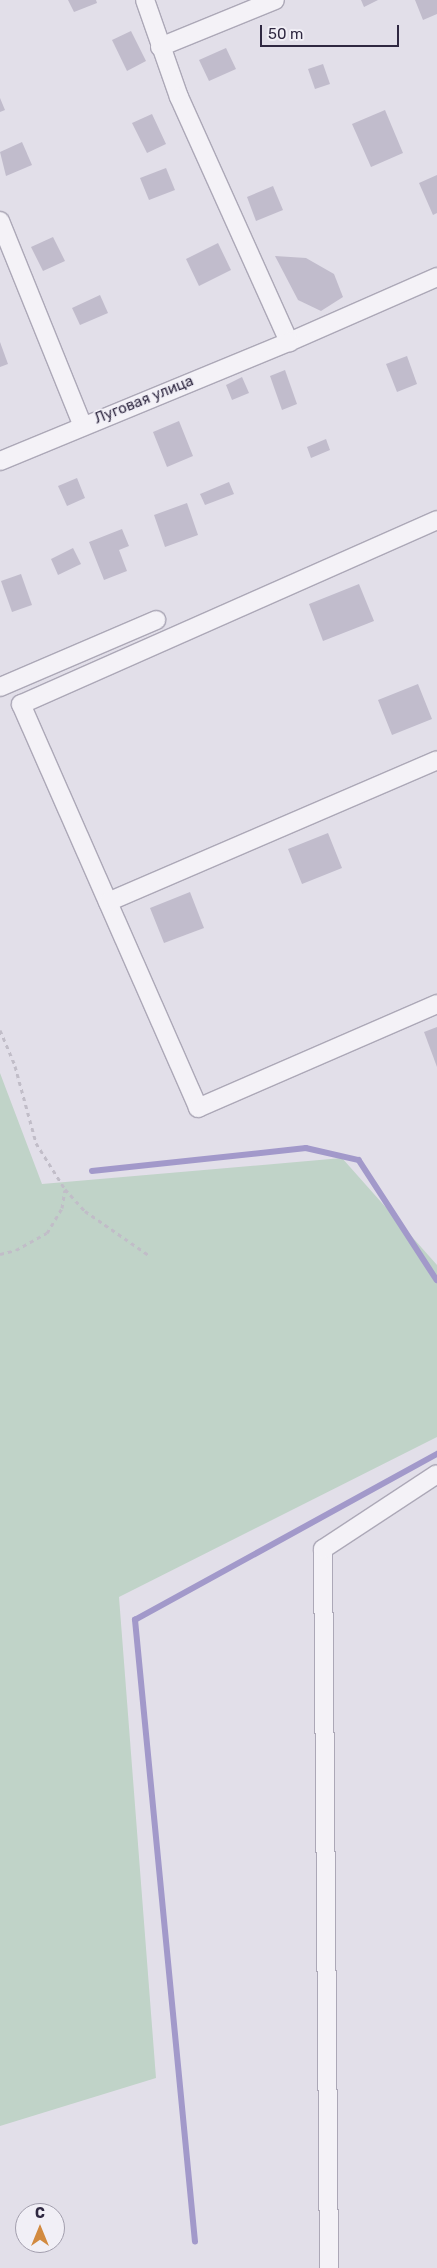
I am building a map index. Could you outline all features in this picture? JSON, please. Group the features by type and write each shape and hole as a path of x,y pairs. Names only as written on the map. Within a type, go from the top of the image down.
{"street":[{"path":"145,0 160,47 289,342"},
{"path":"160,47 275,0"},
{"path":"0,221 82,424"},
{"name":"Луговая улица","path":"0,461 82,424 289,342 437,277"},
{"path":"437,520 21,704 198,1108 437,1004"},
{"path":"0,687 156,620"},
{"path":"108,902 437,760"},
{"path":"329,2268 323,1549 437,1474"}],"path":[{"path":"0,1030 15,1066 36,1143 65,1189 85,1211 150,1256"},
{"path":"0,1254 16,1250 47,1233 62,1208 65,1189"}],"green space":[{"path":"0,1073 42,1184 342,1158 437,1265 437,1437 119,1597 156,2078 0,2126"}],"building":[{"path":"68,0 96,0 97,3 74,12"},
{"path":"361,0 378,0 364,7"},
{"path":"415,0 437,0 437,14 423,20"},
{"path":"131,31 146,61 127,71 112,40"},
{"path":"226,48 236,69 209,81 199,60"},
{"path":"323,64 330,84 315,89 308,69"},
{"path":"0,98 5,110 0,112"},
{"path":"385,110 403,153 371,167 352,124"},
{"path":"152,114 166,144 147,153 132,123"},
{"path":"22,142 32,165 6,176 0,152"},
{"path":"166,168 175,190 149,200 140,178"},
{"path":"437,175 437,213 433,215 419,183"},
{"path":"273,186 283,210 256,221 247,197"},
{"path":"53,237 65,261 43,271 31,247"},
{"path":"218,243 231,270 199,286 186,259"},
{"path":"275,256 306,258 334,274 343,297 321,311 298,300"},
{"path":"100,295 108,313 80,325 72,308"},
{"path":"0,342 8,364 0,367"},
{"path":"407,356 417,384 397,392 386,364"},
{"path":"285,370 297,404 282,410 270,376"},
{"path":"242,377 249,393 232,400 226,385"},
{"path":"179,421 193,456 167,467 153,432"},
{"path":"326,439 330,450 311,458 307,447"},
{"path":"77,478 85,498 67,506 58,486"},
{"path":"229,482 234,494 205,505 200,494"},
{"path":"187,503 198,535 165,547 154,515"},
{"path":"122,529 129,546 119,550 127,571 104,580 89,542"},
{"path":"73,548 81,564 58,575 51,559"},
{"path":"21,574 32,605 12,612 1,581"},
{"path":"359,584 374,621 323,641 309,604"},
{"path":"418,684 432,719 392,735 378,700"},
{"path":"328,833 342,868 302,884 288,849"},
{"path":"190,892 204,928 164,943 150,908"},
{"path":"437,1027 437,1067 424,1032"}],"waterway":[{"path":"92,1171 306,1148 359,1160 437,1280"},
{"path":"195,2242 135,1620 437,1454"}]}
